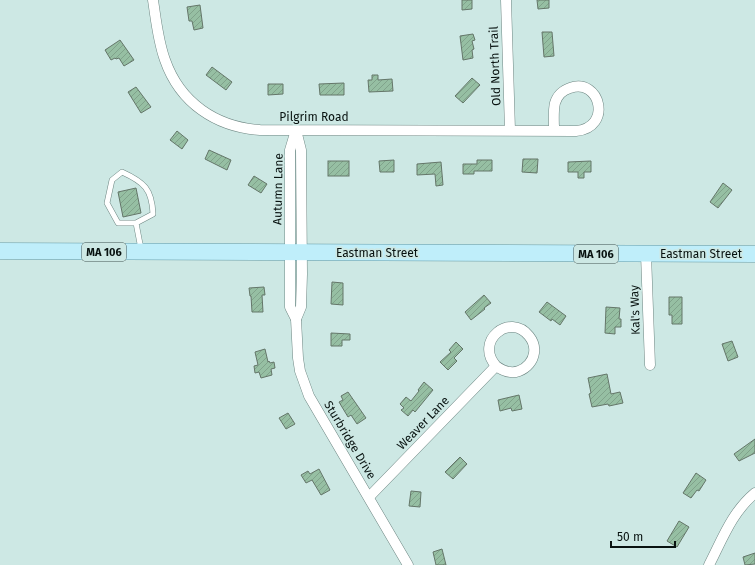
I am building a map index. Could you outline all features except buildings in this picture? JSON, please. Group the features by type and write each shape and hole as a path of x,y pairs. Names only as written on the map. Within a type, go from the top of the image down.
{"main road":[{"name":"Eastman Street","path":"0,252 755,254"}],"street":[{"name":"Pilgrim Road","path":"153,0 162,50 166,63 176,83 193,104 208,114 233,126 260,130 296,130 510,130 554,130 581,130 586,129 593,124 598,116 599,106 593,94 586,88 577,86 568,88 560,94 555,106 554,130"},
{"name":"Old North Trail","path":"506,0 510,130"},
{"name":"Autumn Lane","path":"296,130 290,150 296,253"},
{"name":"Sturbridge Drive","path":"296,253 290,307 296,319 298,358 304,385 408,565"},
{"name":"Kal's Way","path":"646,254 650,365"},
{"path":"510,327 519,328 527,333 533,341 534,350 532,359 526,367 514,372 504,371 496,366 491,359 489,349 491,340 497,333 510,327"},
{"name":"Weaver Lane","path":"369,497 496,366"},
{"path":"709,565 735,514 752,499"}],"lane":[{"path":"122,172 134,177 147,188 153,201 153,214 136,223 118,223 107,203 112,180 122,172"},
{"path":"136,223 142,252"}]}
